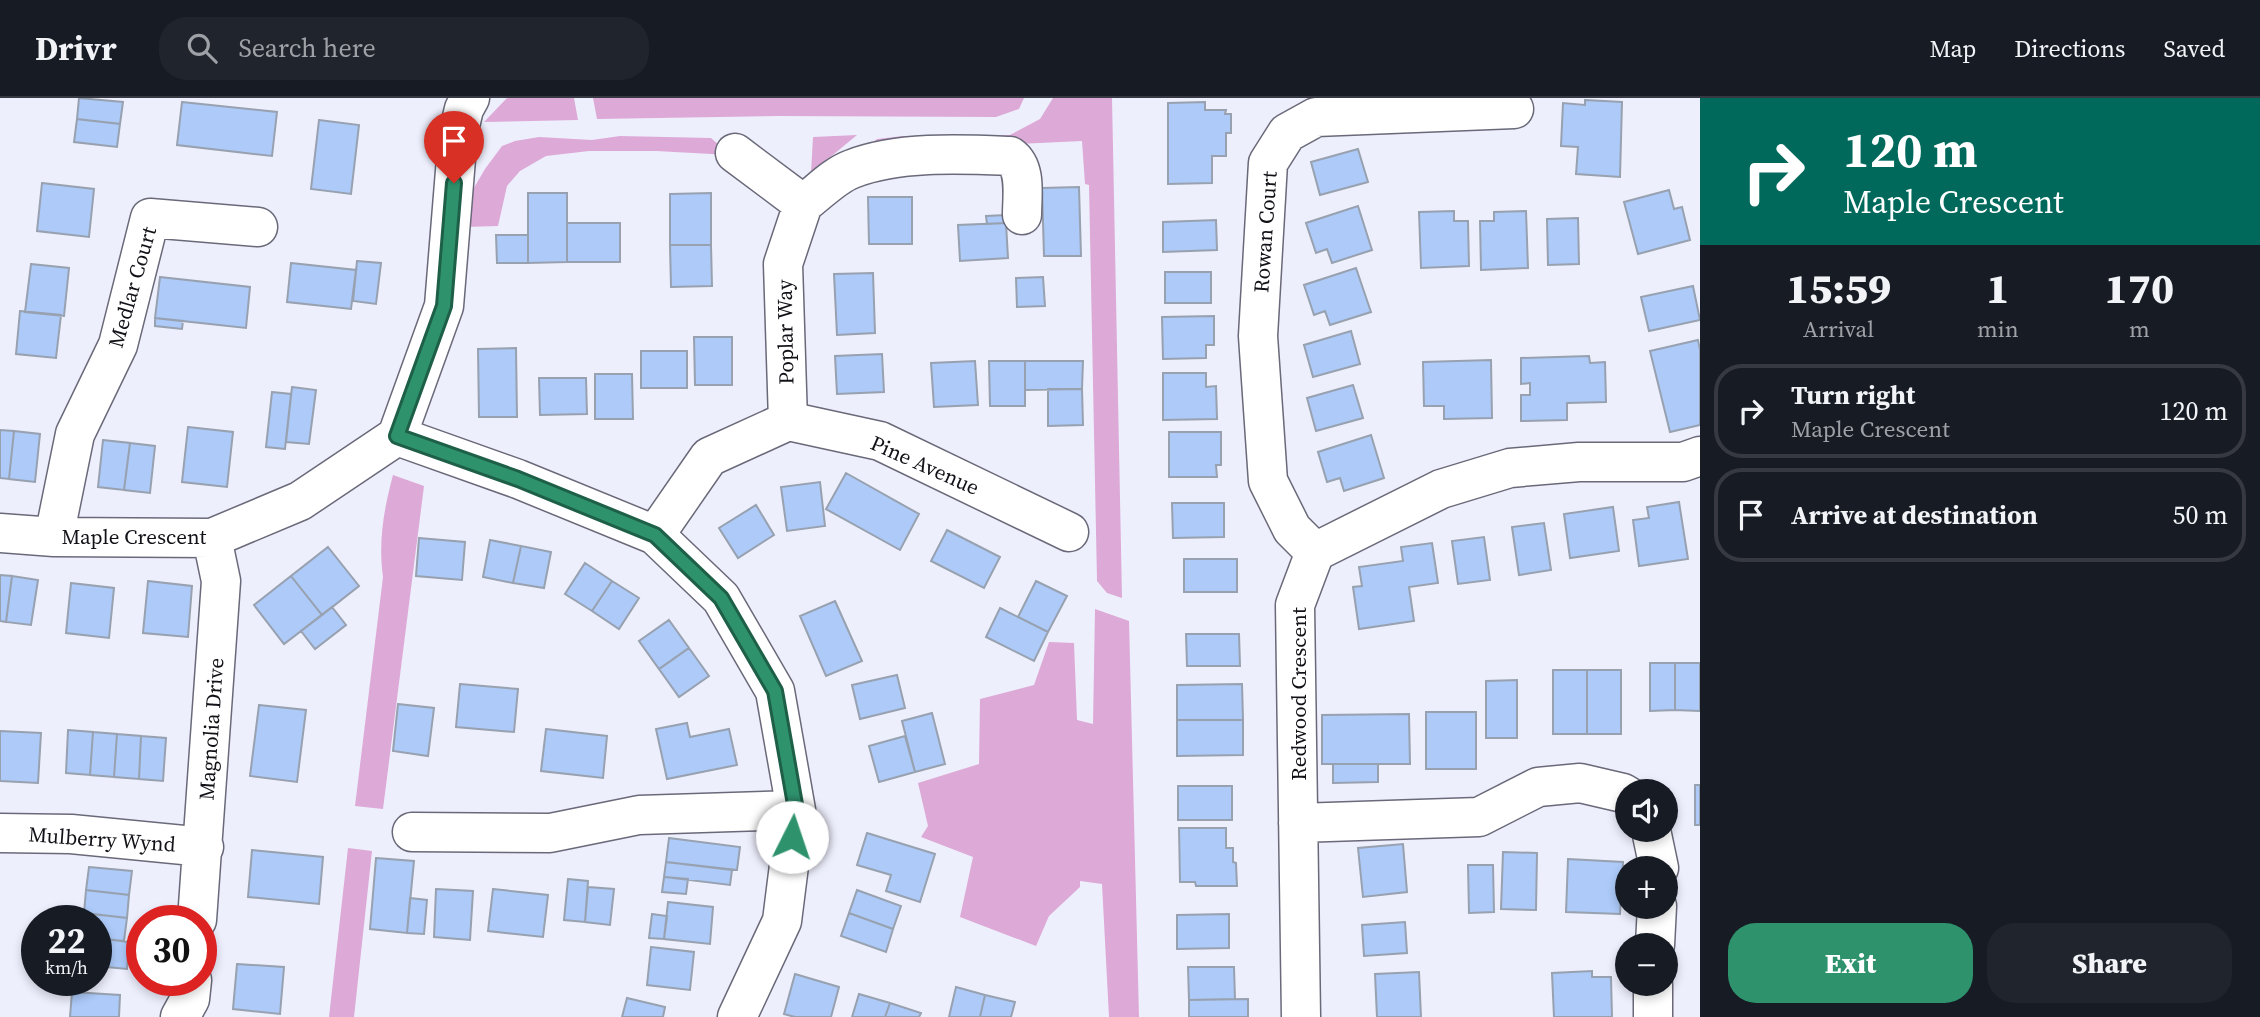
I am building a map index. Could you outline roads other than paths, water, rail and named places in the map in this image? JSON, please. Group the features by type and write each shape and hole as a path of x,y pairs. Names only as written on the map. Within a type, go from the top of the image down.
{"street":[{"path":"470,98 464,109 458,134 444,306 397,436 518,479 655,535 721,598 775,691 796,810 782,920 737,1017"},
{"name":"Rowan Court","path":"1315,552 1292,529 1268,481 1258,336 1268,163 1287,133 1315,117 1514,109"},
{"path":"735,153 803,204 850,169 901,157 1010,156 1018,162 1021,172 1022,215"},
{"name":"Poplar Way","path":"788,421 783,264 803,204"},
{"name":"Medlar Court","path":"54,537 75,434 118,345 150,218 258,227"},
{"path":"655,535 709,457 788,421"},
{"name":"Pine Avenue","path":"788,421 880,440 1069,532"},
{"name":"Maple Crescent","path":"0,533 54,537 212,538 300,501 397,436"},
{"path":"1315,552 1441,489 1510,468 1579,461 1682,462 1700,456"},
{"name":"Magnolia Drive","path":"198,905 220,581 212,538"},
{"name":"Redwood Crescent","path":"1301,1017 1295,605 1315,552"},
{"path":"1298,823 1479,817 1538,787 1580,783 1615,791"},
{"path":"412,832 550,833 639,815 796,810"},
{"name":"Mulberry Wynd","path":"0,833 71,834 204,847"},
{"path":"180,1017 190,996"},
{"path":"1653,996 1653,1017"}]}
